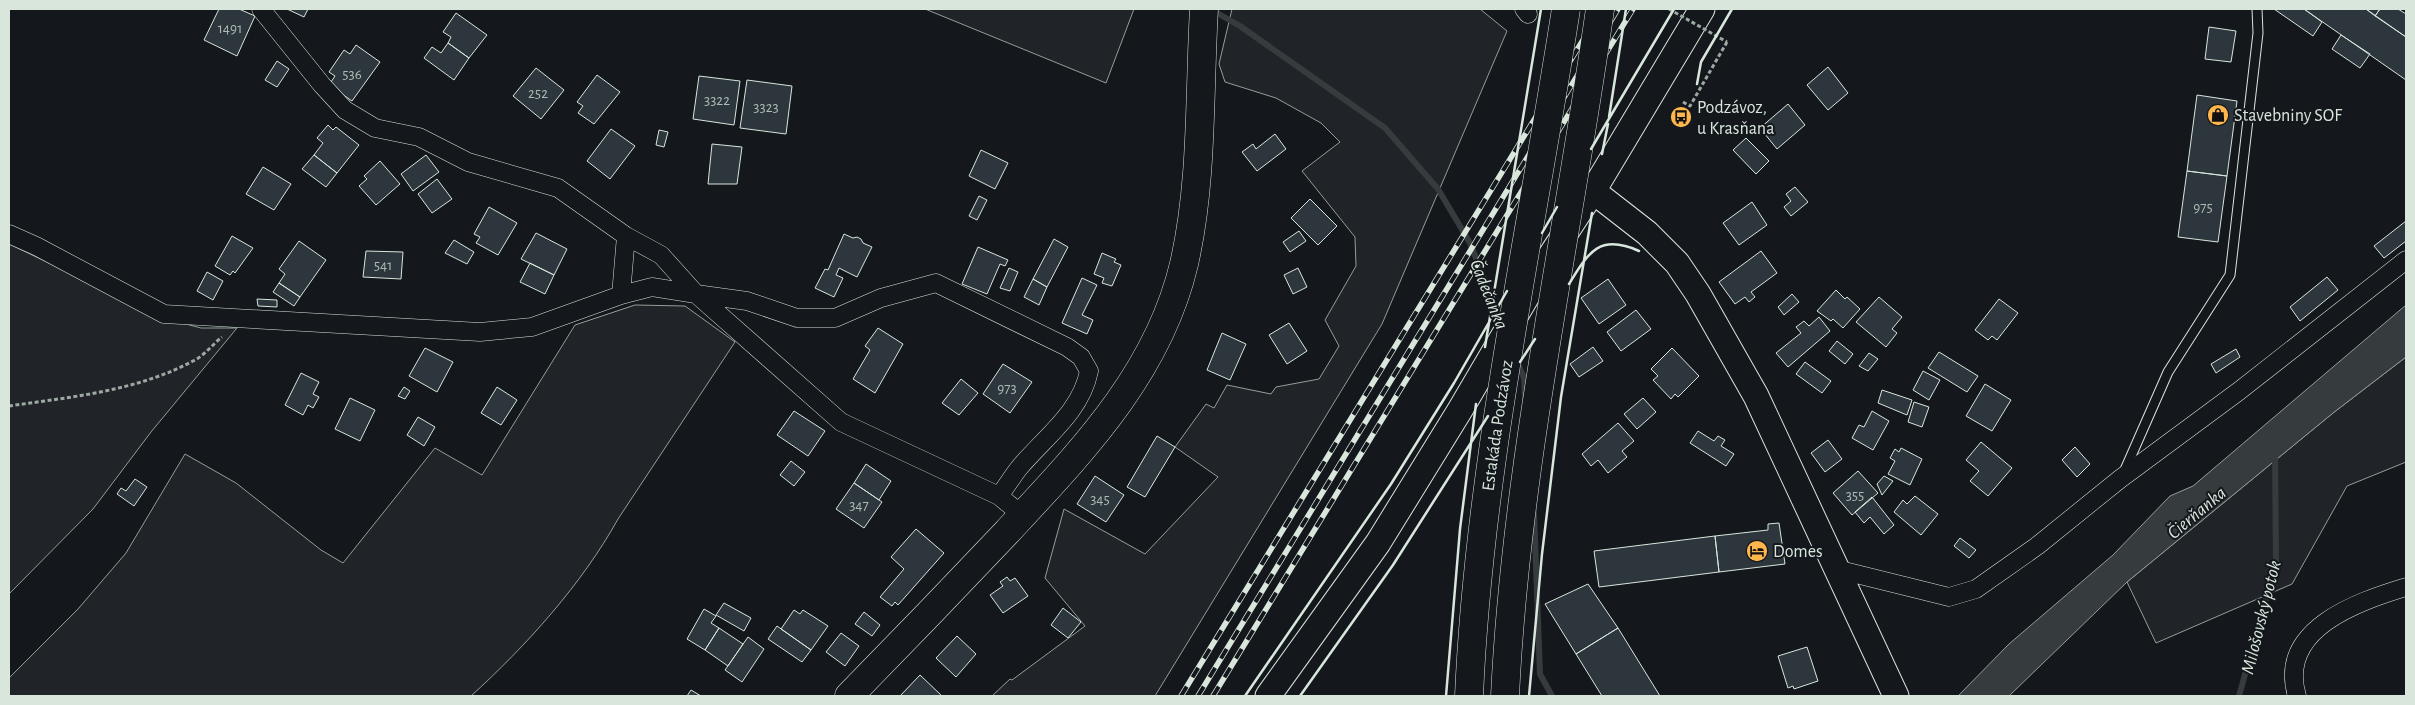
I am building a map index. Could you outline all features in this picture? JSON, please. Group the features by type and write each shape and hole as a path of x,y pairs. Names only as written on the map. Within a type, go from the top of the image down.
{"main road":[{"path":"849,696 1022,516 1102,426 1138,375 1160,334 1176,292 1190,234 1198,153 1204,9"},
{"name":"Estakáda Podzávoz","path":"1469,696 1483,536 1504,384 1566,9"},
{"name":"Estakáda Podzávoz","path":"1505,696 1517,550 1539,392 1600,9"}],"street":[{"path":"261,9 322,85 345,110 375,128 419,137 468,162 558,188 626,236 660,255 696,294 840,422 999,496 1022,516"},
{"path":"1268,696 1378,543 1702,9"},
{"path":"1593,191 1647,232 1677,263 1698,294 1756,396 1893,689"},
{"path":"9,234 36,246 164,314 245,317 480,332 532,327 652,287 746,301 797,318 836,318 881,298 936,283 1067,347 1080,357 1089,371 1083,393 1060,425 1019,468 999,496"},
{"path":"621,296 626,236"},
{"path":"1836,569 1949,597 1976,589 2037,546 2120,479 2239,391 2406,260"},
{"path":"2297,696 2292,674 2304,645 2314,632 2327,620 2344,610 2406,587"}],"lane":[{"path":"2120,479 2168,372 2230,275 2258,33 2257,9"}],"path":[{"path":"1669,9 1727,42 1690,106 1683,102"},
{"path":"9,406 77,396 142,383 195,361 245,317"}],"shaded area":[{"path":"925,9 1134,9 1106,83"},
{"path":"1232,9 1480,9 1507,31 1382,324 1155,696 992,696 1010,679 1012,680 1085,626 1045,578 1064,509 1145,554 1218,477 1175,447 1206,404 1214,408 1227,385 1271,394 1276,387 1319,379 1339,346 1325,320 1356,266 1355,237 1302,171 1340,142 1321,123 1276,98 1225,82 1219,64"},
{"path":"9,244 167,319 201,328 237,328 151,432 93,509 9,594"},
{"path":"635,305 685,306 735,342 588,567 552,613 492,677 471,696 9,696 9,678 78,609 126,553 185,454 236,483 321,550 343,563 435,448 482,475 575,325"},
{"path":"2406,357 2406,462 2347,486 2292,584 2156,643 2127,582 2333,413"}],"water":[{"name":"Čierňanka","path":"2406,305 2406,357 2333,413 2127,582 2009,696 1958,696 2009,644 2113,555 2170,496 2193,486"}],"building":[{"path":"219,9 239,9 255,16 237,56 204,40"},
{"path":"287,9 308,9 304,17"},
{"path":"2274,9 2304,9 2322,22 2313,36"},
{"path":"2304,9 2366,9 2406,37 2406,80"},
{"path":"2366,9 2380,9 2375,16"},
{"path":"2380,9 2398,9 2406,14 2406,37 2375,16"},
{"path":"456,13 487,35 469,58 448,43 451,37 443,32"},
{"path":"2209,27 2236,31 2231,62 2205,59"},
{"path":"2341,35 2370,54 2360,68 2332,49"},
{"path":"448,43 469,58 454,80 424,58 432,47 441,53"},
{"path":"356,45 380,62 352,101 329,85 335,76 329,72 344,50 350,54"},
{"path":"277,61 289,69 277,87 265,80"},
{"path":"1828,67 1848,93 1828,110 1807,85"},
{"path":"536,68 564,90 541,119 513,96"},
{"path":"597,75 620,92 594,124 578,113 583,106 577,102"},
{"path":"699,76 740,81 734,125 693,119"},
{"path":"747,80 792,86 786,134 740,128"},
{"path":"2197,95 2237,101 2227,176 2187,171"},
{"path":"1788,104 1805,125 1777,149 1760,128"},
{"path":"328,125 333,130 336,127 359,145 337,173 314,155 323,143 317,138"},
{"path":"611,129 635,146 610,179 587,161"},
{"path":"659,130 668,132 664,147 656,145"},
{"path":"1275,134 1286,149 1257,171 1242,152 1253,144 1256,149"},
{"path":"1746,138 1769,161 1756,174 1733,150"},
{"path":"712,144 742,147 737,184 708,184"},
{"path":"981,150 1008,163 995,189 969,176"},
{"path":"314,155 337,173 326,187 302,169"},
{"path":"426,155 439,172 413,191 401,174"},
{"path":"380,161 400,184 376,205 359,186 367,179 364,176"},
{"path":"263,167 291,184 274,210 246,194"},
{"path":"2187,171 2227,176 2218,242 2178,237"},
{"path":"437,179 452,199 432,213 418,194"},
{"path":"1795,187 1808,202 1791,216 1784,207 1791,201 1786,194"},
{"path":"979,196 987,200 977,220 969,216"},
{"path":"1310,199 1337,226 1318,245 1291,218"},
{"path":"1752,202 1767,225 1739,245 1723,223"},
{"path":"489,207 517,223 498,255 476,243 480,237 474,234"},
{"path":"2406,221 2406,241 2384,258 2374,246"},
{"path":"1299,231 1306,241 1290,252 1283,242"},
{"path":"536,233 567,249 554,275 521,259"},
{"path":"844,234 853,238 857,237 863,243 872,247 857,277 839,268 836,275 843,278 834,297 815,288 825,269 828,270"},
{"path":"232,236 253,248 235,273 233,271 230,275 215,266"},
{"path":"1054,239 1068,247 1047,287 1033,279"},
{"path":"454,240 474,252 467,264 445,253"},
{"path":"299,241 326,260 300,297 279,283 285,274 279,269"},
{"path":"978,247 1008,260 1005,266 1000,264 987,294 962,284"},
{"path":"366,251 403,252 401,279 363,277"},
{"path":"1761,251 1777,273 1751,292 1755,297 1749,302 1745,297 1735,304 1719,282"},
{"path":"1102,253 1116,259 1114,262 1121,265 1112,286 1102,283 1104,278 1094,274"},
{"path":"530,263 554,275 545,294 520,282"},
{"path":"1009,268 1018,272 1010,291 1000,288"},
{"path":"1298,268 1307,287 1293,294 1284,275"},
{"path":"207,272 223,281 213,300 197,291"},
{"path":"2327,277 2338,290 2300,321 2290,307"},
{"path":"1082,278 1097,285 1082,315 1093,320 1087,334 1062,323"},
{"path":"1033,279 1047,287 1039,305 1024,297"},
{"path":"1608,279 1626,305 1599,324 1581,298"},
{"path":"279,283 300,297 294,306 273,292"},
{"path":"1836,290 1860,309 1843,328 1833,319 1831,321 1817,311"},
{"path":"1792,294 1799,302 1784,315 1778,307"},
{"path":"1879,297 1902,317 1892,329 1897,333 1886,347 1856,322"},
{"path":"257,299 277,300 277,307 258,306"},
{"path":"1999,299 2018,313 1997,340 1992,336 1988,340 1975,330"},
{"path":"1636,310 1651,329 1621,351 1607,332"},
{"path":"1819,317 1830,331 1788,367 1776,353 1801,333 1796,327 1804,321 1809,326"},
{"path":"1289,323 1307,351 1287,364 1269,335"},
{"path":"878,328 903,344 875,393 853,379 870,350 865,346"},
{"path":"1222,333 1246,344 1230,380 1207,370"},
{"path":"1837,341 1853,354 1845,364 1829,351"},
{"path":"1593,347 1603,361 1579,377 1570,364"},
{"path":"425,348 453,362 437,392 409,376"},
{"path":"1672,348 1699,376 1678,397 1675,394 1671,399 1653,380 1658,376 1651,369"},
{"path":"2236,349 2240,357 2216,373 2211,364"},
{"path":"1939,352 1978,376 1967,392 1928,368"},
{"path":"1869,353 1878,359 1868,371 1859,366"},
{"path":"1805,362 1831,381 1822,393 1796,374"},
{"path":"1003,364 1032,382 1010,413 983,394"},
{"path":"1923,371 1940,380 1929,400 1913,390"},
{"path":"301,373 319,382 313,394 319,397 313,408 308,405 303,415 285,405"},
{"path":"961,379 978,393 959,415 942,403"},
{"path":"1985,384 2011,400 1992,431 1966,416"},
{"path":"404,387 410,391 405,399 398,396"},
{"path":"497,387 517,400 501,425 481,413"},
{"path":"1882,390 1912,400 1907,415 1878,403"},
{"path":"350,398 375,410 360,441 335,429"},
{"path":"1643,398 1656,412 1637,429 1624,414"},
{"path":"1914,402 1929,407 1922,427 1908,422"},
{"path":"794,411 825,431 808,456 777,435"},
{"path":"1872,411 1889,421 1873,450 1852,438 1859,425 1864,427"},
{"path":"418,417 435,427 424,446 407,435"},
{"path":"1618,423 1634,441 1622,451 1627,457 1608,473 1598,460 1591,466 1582,454"},
{"path":"1698,431 1714,441 1718,436 1725,440 1721,446 1734,454 1726,466 1690,443"},
{"path":"1157,436 1175,447 1145,497 1127,487"},
{"path":"1828,440 1842,459 1825,472 1811,453"},
{"path":"1981,442 2012,468 1988,496 1970,481 1979,471 1966,460"},
{"path":"2075,447 2090,464 2077,477 2062,460"},
{"path":"1901,448 1922,459 1910,485 1888,474 1895,461 1890,458 1895,449 1899,452"},
{"path":"791,461 805,472 794,486 780,475"},
{"path":"866,464 891,481 879,500 854,483"},
{"path":"1858,471 1878,493 1852,515 1833,493"},
{"path":"1095,476 1124,495 1106,522 1077,504"},
{"path":"1884,476 1893,481 1882,495 1877,484"},
{"path":"135,479 147,487 134,506 117,494 121,488 126,491"},
{"path":"854,483 882,502 864,528 836,509"},
{"path":"1915,496 1938,514 1921,535 1894,512 1903,500 1907,504"},
{"path":"1872,497 1894,525 1884,534 1870,517 1864,523 1855,512"},
{"path":"1779,523 1785,564 1719,572 1715,536 1768,530 1768,524"},
{"path":"916,529 944,553 898,605 895,602 892,606 880,597 904,569 891,557"},
{"path":"1715,536 1719,572 1599,587 1594,551"},
{"path":"1960,538 1976,550 1969,558 1954,546"},
{"path":"1007,577 1010,581 1015,578 1028,596 1003,613 990,595 1003,586 1000,582"},
{"path":"1588,584 1618,628 1576,654 1545,604"},
{"path":"724,603 751,618 744,631 716,615"},
{"path":"1063,608 1081,622 1068,638 1051,625"},
{"path":"704,609 716,616 711,623 719,628 705,650 687,639"},
{"path":"794,610 800,614 803,610 828,626 811,650 781,629"},
{"path":"864,612 880,625 872,636 855,624"},
{"path":"777,626 811,650 802,662 768,639"},
{"path":"719,628 743,644 728,666 705,650"},
{"path":"1618,628 1660,696 1602,696 1576,654"},
{"path":"841,633 859,646 845,666 826,652"},
{"path":"957,636 976,654 956,677 936,658"},
{"path":"748,637 764,649 742,682 725,670"},
{"path":"1807,647 1818,681 1794,689 1793,686 1788,688 1778,656"},
{"path":"920,675 942,696 900,696"},
{"path":"691,690 701,696 687,696"}],"waterway":[{"name":"Čadečanka","path":"1210,9 1240,26 1385,128 1438,189 1470,243 1502,324"},
{"name":"Čadečanka","path":"1517,362 1524,378 1525,398"},
{"name":"Milošovský potok","path":"2239,696 2276,563 2275,453"},
{"name":"Čadečanka","path":"1534,512 1540,674 1552,696"}],"railway":[{"path":"1181,696 1602,9"},
{"path":"1198,696 1618,9"},
{"path":"1213,696 1633,9"}],"wall":[{"path":"1485,347 1541,9"},
{"path":"1609,117 1626,9"},
{"path":"1591,149 1674,9"},
{"path":"1697,84 1701,62 1732,9"},
{"path":"1602,154 1608,124"},
{"path":"1542,233 1557,207"},
{"path":"1529,696 1542,554 1561,397 1592,213"},
{"path":"1569,284 1589,255 1604,245 1614,244 1639,251"},
{"path":"1245,696 1391,484 1454,383 1507,291"},
{"path":"1520,362 1535,339"},
{"path":"1446,696 1460,529 1476,404"},
{"path":"1300,696 1393,565 1488,416"}],"place":[{"name":"Stavebniny SOF","path":"2218,115"},
{"name":"Podzávoz, u Krasňana","path":"1681,117"},
{"name":"Domes","path":"1757,551"}]}
